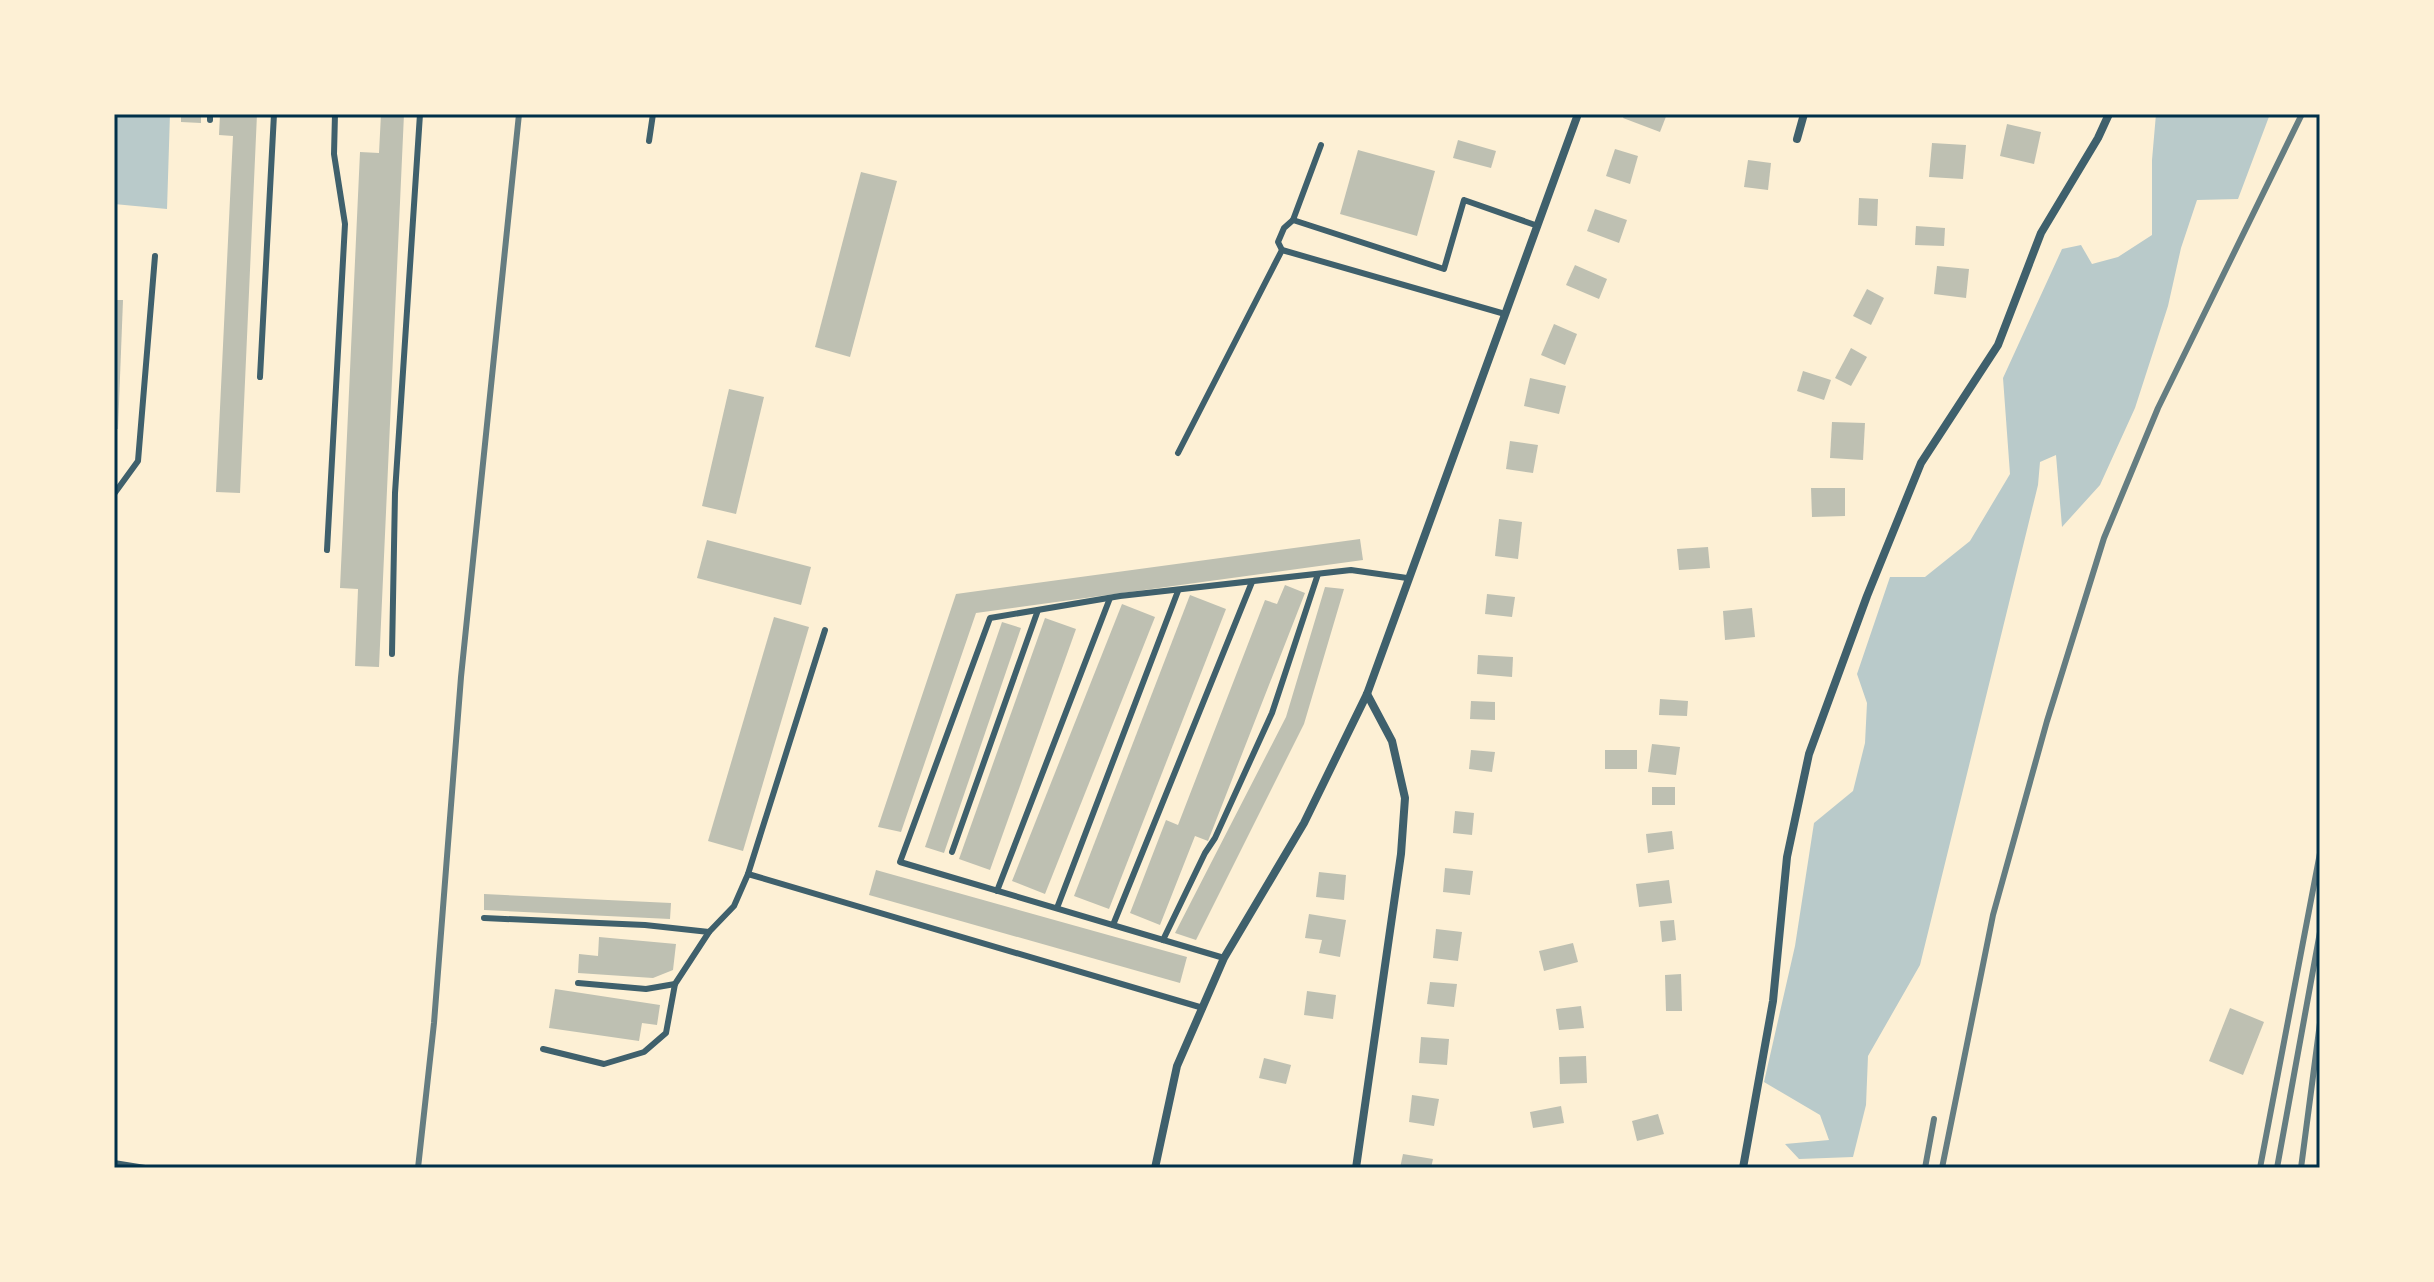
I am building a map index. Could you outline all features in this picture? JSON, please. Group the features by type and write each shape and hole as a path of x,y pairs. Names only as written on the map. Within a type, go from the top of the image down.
{"street":[{"path":"1155,1168 1177,1066 1224,958 1304,823 1367,694 1578,114"},
{"path":"1797,139 1804,114"},
{"path":"1743,1168 1773,1001 1787,857 1809,754 1867,596 1921,463 1998,345 2041,233 2109,114"},
{"path":"1356,1168 1401,854 1405,798 1392,741 1367,694"}],"lane":[{"path":"260,377 274,114"},
{"path":"327,550 345,224 334,154 335,114"},
{"path":"392,654 395,493 420,114"},
{"path":"649,141 653,114"},
{"path":"1321,145 1293,220 1284,228 1278,242 1282,250 1505,314"},
{"path":"1293,220 1444,269 1464,200 1538,226"},
{"path":"1178,453 1282,250"},
{"path":"114,494 138,461 155,256"},
{"path":"1224,958 900,862 990,618 1110,598 1351,570 1407,578"},
{"path":"1163,940 1215,838 1272,713 1318,574"},
{"path":"1113,925 1252,582"},
{"path":"1057,908 1178,591"},
{"path":"997,891 1110,598"},
{"path":"952,852 1038,610"},
{"path":"543,1049 604,1064 644,1052 666,1033 675,984 709,932 734,906 748,874 825,630"},
{"path":"748,874 1203,1008"},
{"path":"484,918 645,925 709,932"},
{"path":"578,983 646,989 675,984"},
{"path":"114,1163 145,1168"}],"shaded area":[{"path":"114,114 170,114 167,209 114,204"},
{"path":"2156,114 2270,114 2238,199 2197,200 2181,248 2168,306 2135,408 2100,485 2062,527 2056,455 2040,462 2038,485 1920,965 1868,1056 1866,1105 1853,1157 1799,1159 1785,1144 1829,1140 1820,1115 1764,1082 1795,946 1814,823 1853,791 1865,743 1867,703 1857,674 1890,577 1925,577 1970,541 2010,474 2003,378 2062,249 2081,245 2092,264 2118,257 2152,235 2152,160"}],"building":[{"path":"181,114 201,114 201,123 181,122"},
{"path":"220,114 257,114 240,493 216,492 233,136 219,135"},
{"path":"381,114 404,114 379,667 355,666 358,589 340,588 360,152 379,153"},
{"path":"1625,114 1667,114 1660,132 1623,118"},
{"path":"2007,124 2041,132 2034,164 2000,156"},
{"path":"1458,140 1496,151 1491,168 1453,158"},
{"path":"1932,143 1966,145 1963,179 1929,177"},
{"path":"1615,149 1638,156 1630,184 1606,176"},
{"path":"1358,150 1435,171 1417,236 1340,214"},
{"path":"1748,160 1771,163 1768,190 1744,187"},
{"path":"861,172 897,181 850,357 815,347"},
{"path":"1859,198 1878,199 1877,226 1858,225"},
{"path":"1595,209 1627,220 1619,243 1587,231"},
{"path":"1916,226 1945,228 1944,246 1915,245"},
{"path":"1575,265 1607,279 1599,299 1566,285"},
{"path":"1937,266 1969,269 1966,298 1934,294"},
{"path":"1867,289 1884,298 1871,325 1853,316"},
{"path":"114,300 123,300 118,429 114,429"},
{"path":"1554,324 1577,334 1565,365 1541,355"},
{"path":"1851,348 1867,357 1851,386 1835,378"},
{"path":"1803,371 1831,380 1824,400 1797,391"},
{"path":"1530,378 1566,386 1559,414 1524,406"},
{"path":"729,389 764,397 736,514 702,506"},
{"path":"1832,422 1865,423 1863,460 1830,458"},
{"path":"1510,441 1538,445 1533,473 1506,469"},
{"path":"1811,488 1845,488 1845,516 1812,517"},
{"path":"1499,519 1522,522 1518,559 1495,556"},
{"path":"1360,539 1363,560 976,613 901,832 878,827 956,594"},
{"path":"707,540 811,567 801,605 697,578"},
{"path":"1708,547 1710,568 1679,570 1677,549"},
{"path":"1285,585 1305,593 1208,841 1195,836 1160,925 1130,913 1166,820 1178,825 1265,600 1277,604"},
{"path":"1325,587 1344,589 1304,724 1196,940 1175,933 1286,717"},
{"path":"1487,594 1515,597 1512,617 1485,614"},
{"path":"1190,595 1226,609 1109,909 1074,896"},
{"path":"1122,604 1155,617 1045,894 1012,881"},
{"path":"1752,608 1755,637 1725,640 1723,611"},
{"path":"774,617 809,627 743,851 708,841"},
{"path":"1045,618 1076,629 990,870 959,859"},
{"path":"1002,622 1021,628 944,853 925,847"},
{"path":"1478,655 1513,657 1512,677 1477,674"},
{"path":"1660,699 1688,701 1687,716 1659,715"},
{"path":"1471,701 1495,702 1495,720 1470,719"},
{"path":"1652,744 1680,747 1676,775 1648,772"},
{"path":"1471,750 1495,752 1492,772 1469,769"},
{"path":"1605,750 1637,750 1637,769 1605,769"},
{"path":"1652,787 1675,787 1675,805 1652,805"},
{"path":"1455,811 1474,813 1472,835 1453,833"},
{"path":"1672,831 1674,849 1648,853 1646,834"},
{"path":"1445,868 1473,871 1470,895 1443,892"},
{"path":"876,870 1187,957 1180,983 869,895"},
{"path":"1319,872 1346,875 1344,900 1316,897"},
{"path":"1669,880 1672,903 1639,907 1636,884"},
{"path":"484,894 671,903 670,919 484,910"},
{"path":"1309,914 1346,920 1340,957 1319,953 1322,940 1305,938"},
{"path":"1674,920 1676,940 1662,942 1660,921"},
{"path":"1436,929 1462,932 1458,961 1433,958"},
{"path":"599,937 676,944 673,970 653,978 578,973 579,954 598,956"},
{"path":"1573,943 1578,962 1544,971 1539,951"},
{"path":"1681,974 1682,1011 1666,1011 1665,975"},
{"path":"1430,982 1457,984 1454,1007 1427,1004"},
{"path":"555,989 660,1005 657,1025 642,1023 639,1041 549,1028"},
{"path":"1307,991 1336,995 1333,1019 1304,1015"},
{"path":"1581,1006 1584,1028 1559,1030 1556,1009"},
{"path":"2230,1008 2264,1022 2243,1075 2209,1061"},
{"path":"1421,1037 1449,1039 1447,1065 1419,1063"},
{"path":"1586,1056 1587,1083 1560,1084 1559,1057"},
{"path":"1264,1058 1291,1065 1286,1084 1259,1078"},
{"path":"1412,1095 1439,1099 1434,1126 1409,1122"},
{"path":"1561,1106 1564,1123 1533,1128 1530,1112"},
{"path":"1658,1114 1664,1134 1637,1141 1632,1121"},
{"path":"1403,1154 1433,1159 1431,1168 1400,1168"}],"railway":[{"path":"418,1168 434,1023 461,677 519,114"},
{"path":"1942,1168 1993,915 2047,721 2104,538 2158,408 2302,114"},
{"path":"2260,1168 2320,853"},
{"path":"2277,1168 2320,932"},
{"path":"2301,1168 2320,1023"},
{"path":"1925,1168 1934,1119"}]}
